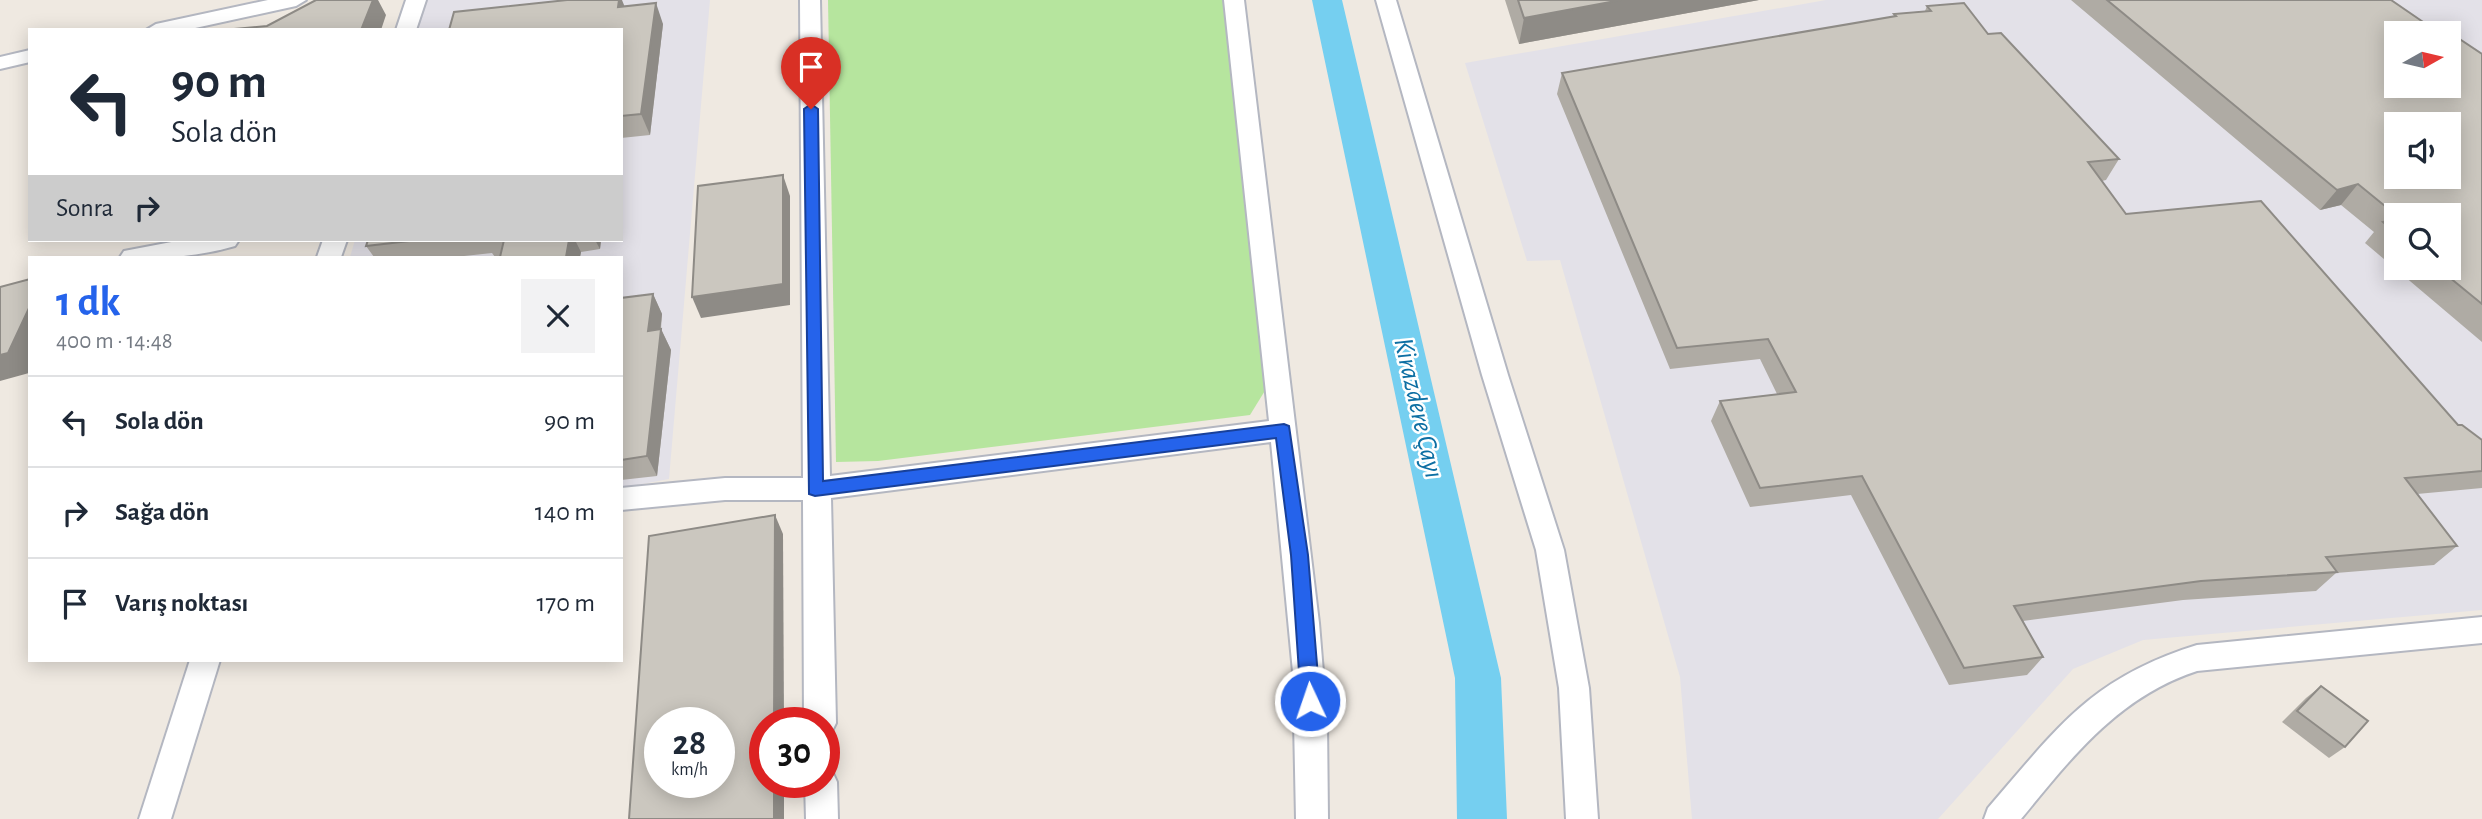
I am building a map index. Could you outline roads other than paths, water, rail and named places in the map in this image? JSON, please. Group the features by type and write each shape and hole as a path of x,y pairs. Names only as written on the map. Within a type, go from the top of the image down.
{"street":[{"path":"165,28 296,0"},
{"path":"407,28 416,0"},
{"path":"810,0 820,707"},
{"path":"1234,0 1252,130 1299,555 1309,677 1312,819"},
{"path":"1386,0 1495,375 1550,550 1574,688 1583,819"},
{"path":"0,63 28,56"},
{"path":"138,256 216,242"},
{"path":"623,499 725,489 815,489 1284,430"},
{"path":"2000,819 2087,719 2117,692 2169,665 2197,658 2482,630"},
{"path":"155,819 204,662"},
{"path":"821,798 822,819"}],"waterway":[{"name":"Kirazdere Çayı","path":"1327,0 1478,678 1482,819"}]}
